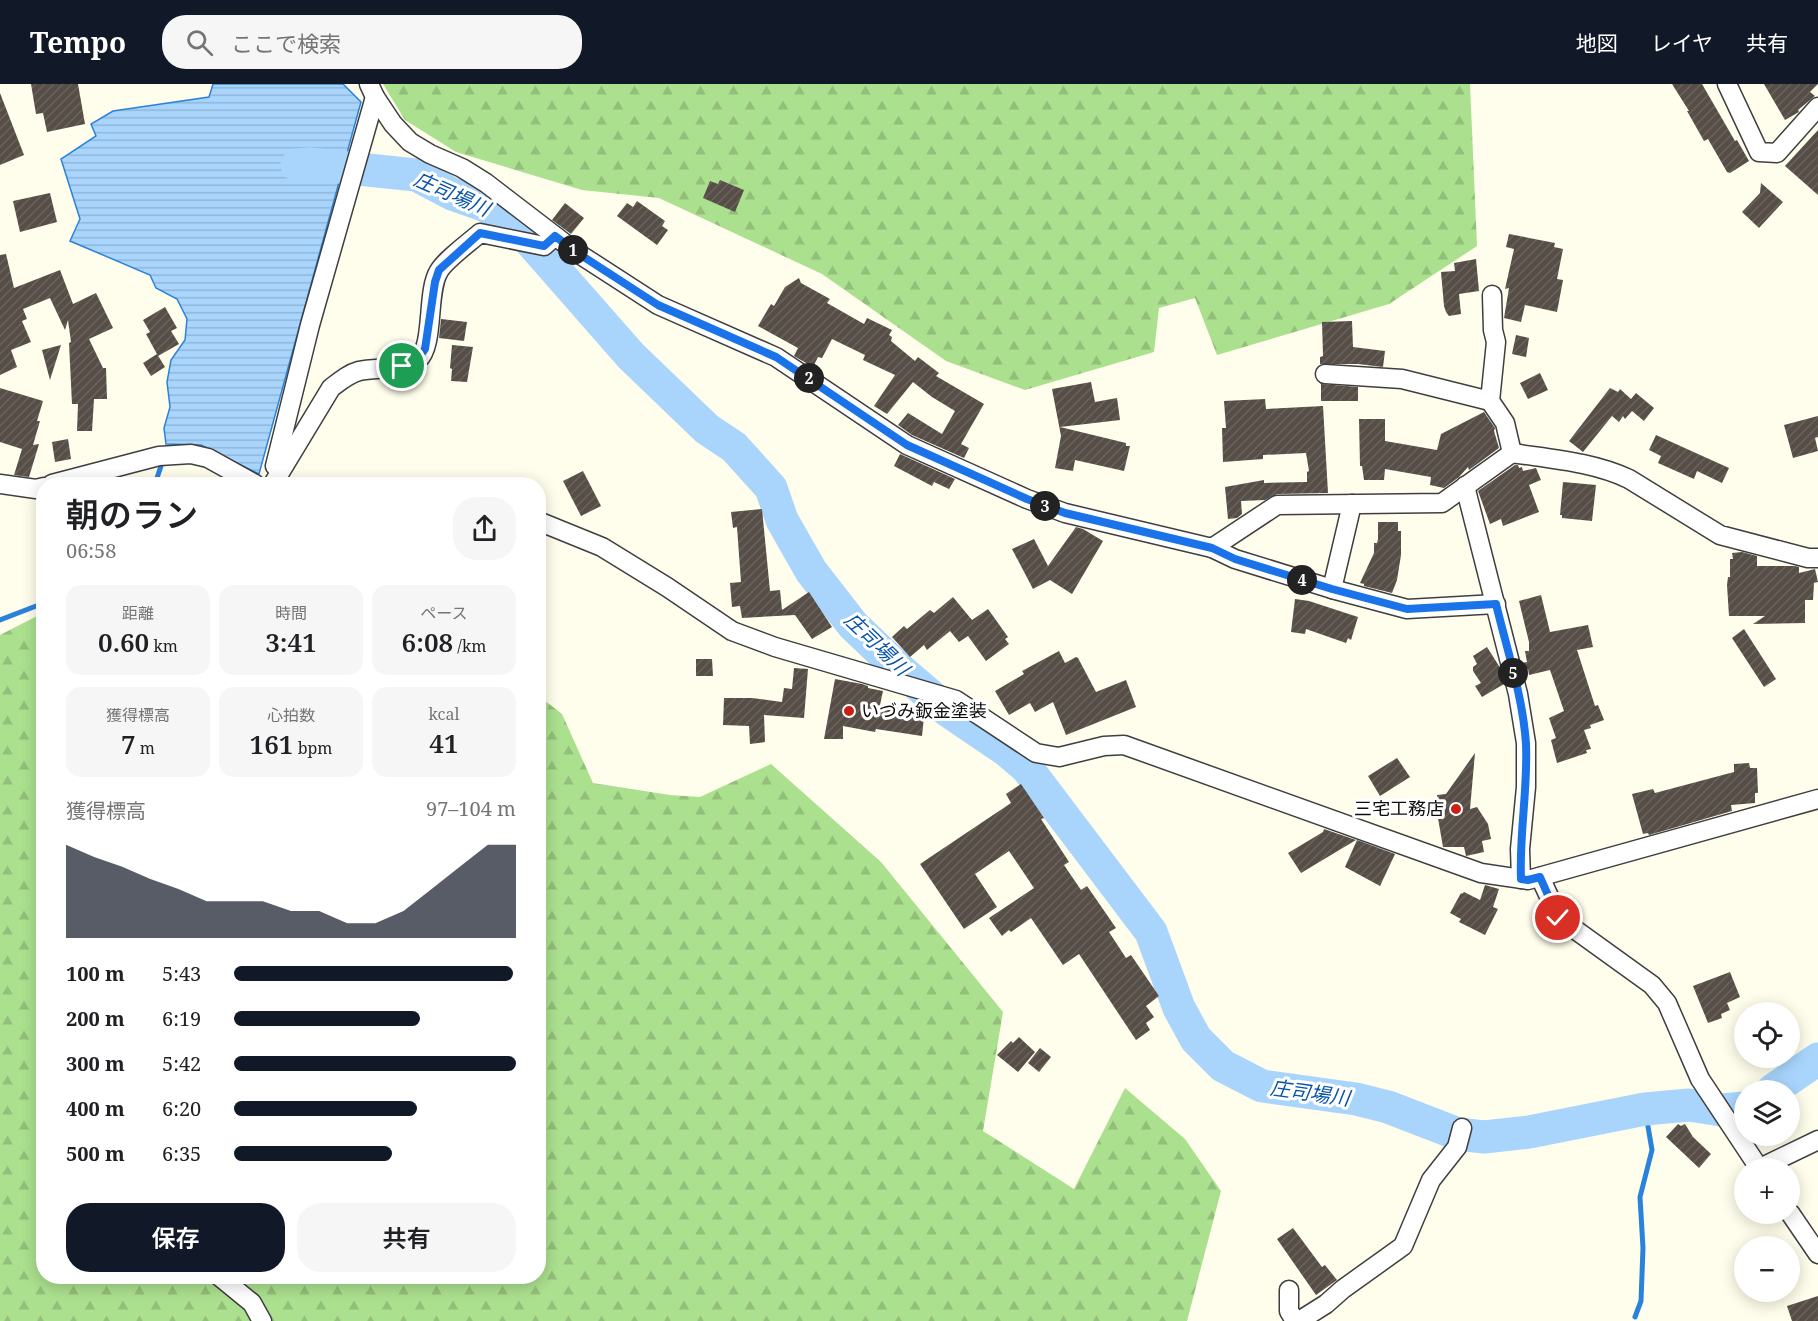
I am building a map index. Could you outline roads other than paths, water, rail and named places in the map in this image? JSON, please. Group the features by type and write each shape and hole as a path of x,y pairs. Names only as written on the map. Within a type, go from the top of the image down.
{"street":[{"path":"358,84 372,91 393,124 410,142 462,168 486,183 576,252 658,305 776,357 907,445 943,462 1065,513 1212,548 1235,559 1407,609 1496,604"},
{"path":"1727,84 1759,152 1777,153 1818,107"},
{"path":"273,477 372,91"},
{"path":"275,477 332,388 344,378 358,372 402,366 417,360 425,349 435,282 439,270 480,233 544,246 555,236"},
{"path":"1492,295 1493,330 1496,342 1490,401 1504,423 1512,453"},
{"path":"1325,374 1402,379 1490,401"},
{"path":"1212,548 1276,505 1442,503 1512,453 1613,471 1720,535 1808,558 1818,558"},
{"path":"79,477 164,455 191,454 208,458 242,477"},
{"path":"0,484 36,489"},
{"path":"1465,486 1518,694 1526,743 1526,787 1520,849 1521,879"},
{"path":"1332,589 1352,504"},
{"path":"546,524 602,547 732,631 775,647 956,700 1036,753 1059,757 1104,746 1124,745 1481,873 1528,880 1818,799"},
{"path":"1540,877 1558,918 1652,985 1667,1003 1700,1079 1753,1158"},
{"path":"1289,1290 1289,1311 1297,1321 1326,1304 1403,1245 1431,1180 1457,1147 1462,1128"},
{"path":"1781,1158 1818,1140"},
{"path":"1798,1224 1818,1254"},
{"path":"229,1284 252,1303 262,1321"}],"water":[{"path":"213,84 343,84 361,102 259,474 201,445 166,444 164,428 170,407 167,382 171,360 185,340 187,319 177,299 156,288 150,275 70,241 80,219 61,159 96,136 91,124 113,111 209,97"}],"waterway":[{"name":"庄司場川","path":"297,165 310,164 416,175 452,194 486,206 523,233 631,356 707,429 734,447 771,488 782,520 811,571 853,625 947,710 1006,750 1027,768 1151,932 1179,1008 1196,1039 1223,1066 1262,1086 1356,1099 1388,1107 1458,1134 1484,1137 1529,1132 1645,1109 1689,1105 1721,1110 1734,1109"},
{"path":"157,477 163,460"},
{"path":"0,620 36,606"},
{"name":"庄司場川","path":"1788,1080 1818,1059"},
{"path":"1635,1317 1641,1301 1643,1248 1640,1197 1652,1150 1645,1109"}],"place":[{"name":"いづみ鈑金塗装","path":"849,711"},
{"name":"三宅工務店","path":"1456,809"}]}
